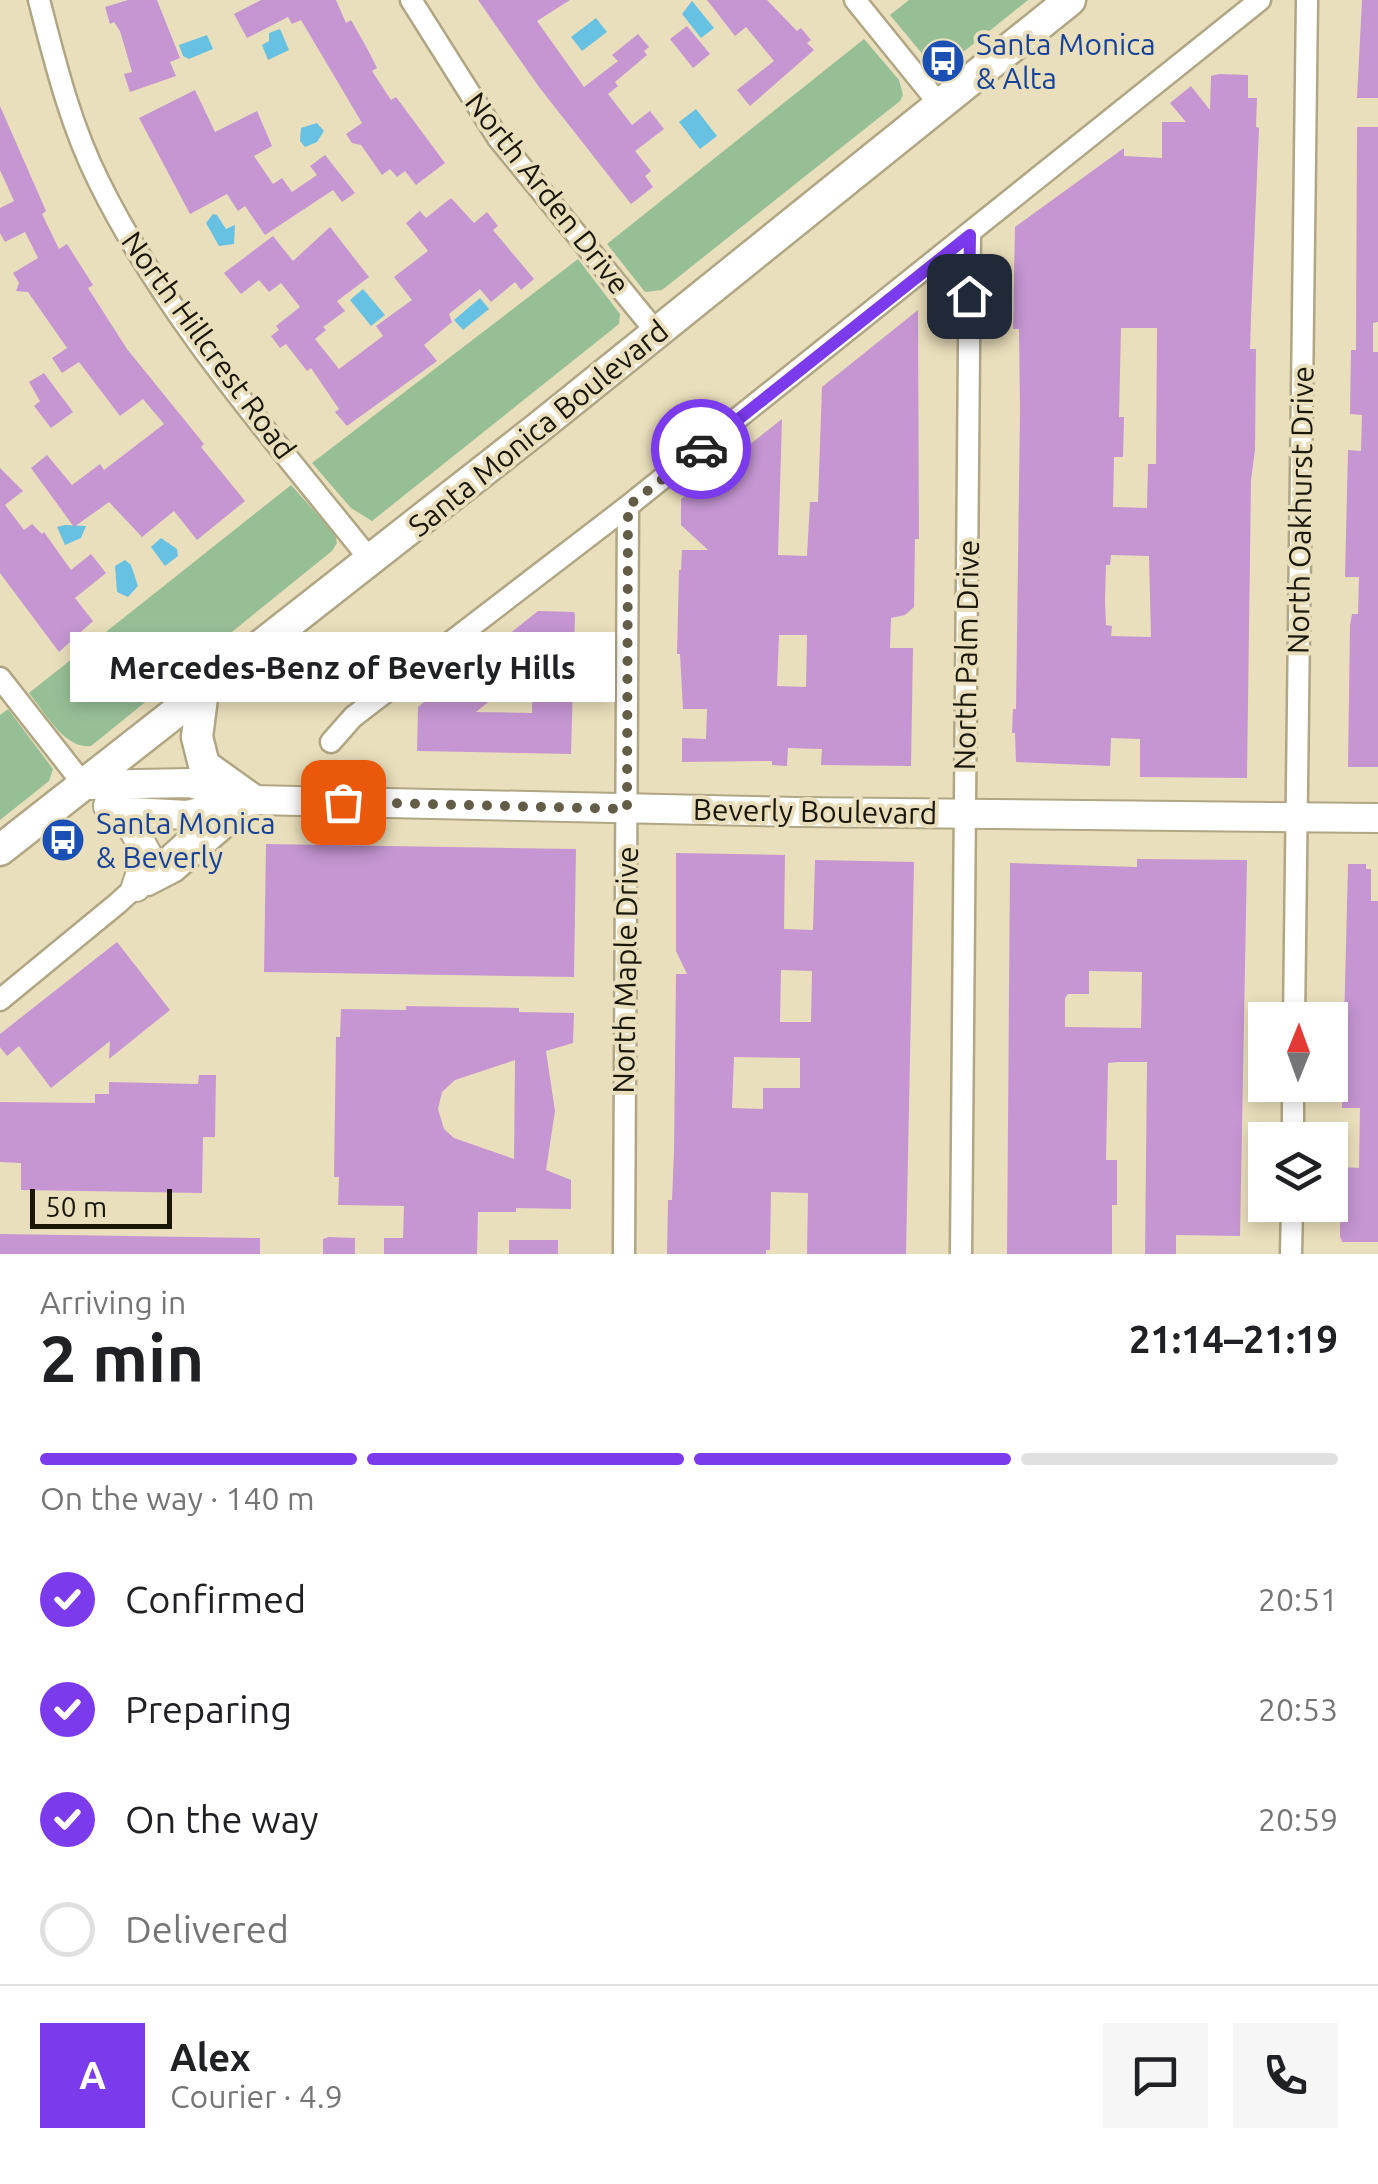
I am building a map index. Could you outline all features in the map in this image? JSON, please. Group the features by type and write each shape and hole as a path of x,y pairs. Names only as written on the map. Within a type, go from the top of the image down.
{"main road":[{"name":"Santa Monica Boulevard","path":"0,850 371,561 1070,0"},
{"path":"203,690 197,737 204,765 253,800"},
{"name":"Beverly Boulevard","path":"84,785 190,783 253,800 627,809 1378,818"},
{"path":"84,785 132,827 147,854 136,887"},
{"name":"Beverly Boulevard","path":"114,812 187,815 253,800"}],"street":[{"name":"North Hillcrest Road","path":"39,0 62,91 98,180 132,241 214,363 371,561"},
{"name":"North Arden Drive","path":"411,0 498,138 657,333"},
{"path":"855,0 940,105"},
{"path":"332,742 352,717 628,506 1260,0"},
{"name":"North Oakhurst Drive","path":"1294,1002 1307,0"},
{"name":"North Palm Drive","path":"961,1254 970,235"},
{"name":"North Maple Drive","path":"624,1254 628,506"},
{"path":"0,678 84,785"},
{"path":"0,1000 136,887 154,884 175,871 253,800"},
{"path":"1291,1254 1292,1222"}],"green space":[{"path":"909,0 1028,0 947,65 934,68 890,15"},
{"path":"864,39 899,80 903,95 900,101 662,290 645,292 607,244"},
{"path":"578,259 620,314 619,324 372,521 351,508 312,463"},
{"path":"291,485 335,534 337,543 332,551 91,746 81,746 64,736 29,693"},
{"path":"8,709 53,769 49,781 0,820 0,715"}],"water":[{"path":"692,1 714,28 701,38 682,14"},
{"path":"596,18 607,32 582,51 571,37"},
{"path":"280,29 289,50 268,60 262,45 269,41 269,33"},
{"path":"207,35 213,49 189,59 183,56 179,45"},
{"path":"696,109 717,136 700,149 679,122"},
{"path":"317,123 324,131 317,142 305,147 300,141 301,128"},
{"path":"213,214 226,229 235,225 234,244 219,246 206,223"},
{"path":"363,289 385,315 371,326 350,300"},
{"path":"480,298 489,309 463,330 454,320"},
{"path":"86,526 81,538 65,545 57,527"},
{"path":"161,538 177,549 178,556 165,566 151,547"},
{"path":"125,560 131,565 138,586 128,597 117,592 115,566"}],"building":[{"path":"128,0 157,0 180,58 170,62 176,76 130,92 124,74 132,72 120,31 114,22 110,24 105,7"},
{"path":"261,0 336,0 346,23 351,20 368,50 377,68 372,71 391,100 396,97 445,163 416,185 405,171 397,177 390,169 382,175 361,145 352,143 346,134 362,123 301,20 292,24 288,17 247,38 234,14"},
{"path":"478,0 570,0 537,21 584,87 618,61 612,55 638,34 649,47 644,51 647,55 615,82 618,86 608,94 632,125 650,111 664,129 635,151 651,171 645,176 653,187 631,204 539,87"},
{"path":"707,0 767,0 797,31 801,28 814,50 750,106 737,90 774,61 746,27 735,36"},
{"path":"1362,0 1378,0 1378,98 1357,98"},
{"path":"687,26 710,54 693,68 670,39"},
{"path":"1248,75 1248,98 1257,98 1259,128 1250,349 1256,349 1247,778 1140,777 1140,739 1111,738 1110,766 1016,762 1012,733 1016,709 1020,410 1019,329 1013,329 1015,227 1124,148 1124,156 1162,158 1162,122 1186,122 1170,103 1191,86 1210,110 1211,76","holes":["1121,328 1157,328 1156,464 1148,464 1147,508 1113,507 1114,457 1123,457 1124,417 1119,417","1111,555 1149,556 1151,637 1111,636 1112,626 1106,625 1105,600 1106,565 1110,565"]},
{"path":"195,90 215,132 257,111 272,146 254,156 273,184 282,178 292,192 317,175 310,166 325,155 355,193 342,202 333,190 265,235 245,206 238,211 227,194 190,214 139,118"},
{"path":"0,106 59,249 67,244 93,285 88,288 127,349 245,501 197,540 174,511 142,537 109,502 74,527 31,468 47,455 72,485 100,464 104,470 164,424 143,399 120,416 79,362 62,373 52,358 67,348 28,292 16,291 19,283 13,273 38,258 25,232 5,242 0,233 0,208 14,201 0,170"},
{"path":"1357,127 1378,127 1378,322 1373,323 1373,352 1378,352 1378,767 1348,767 1350,625 1352,614 1358,614 1359,577 1345,577 1348,450 1361,451 1362,415 1350,414 1351,350 1356,350"},
{"path":"451,198 474,223 487,212 498,226 493,230 534,279 521,290 515,282 491,302 480,289 449,314 452,322 424,345 437,361 347,426 311,368 307,371 286,344 280,348 271,336 279,330 276,326 300,307 281,283 269,292 259,280 241,294 224,273 273,236 293,261 330,227 369,277 337,301 345,311 323,327 326,330 315,339 339,369 383,336 376,326 412,300 394,277 428,251 406,223 420,211 426,218"},
{"path":"918,310 919,539 915,539 914,607 905,615 891,618 890,648 913,648 911,766 821,765 822,749 788,748 787,766 772,765 772,761 682,762 682,738 706,739 707,709 683,709 677,654 679,570 682,550 708,550 681,525 681,499 782,419 778,555 807,556 810,502 818,502 822,387","holes":["779,635 807,635 806,687 777,686"]},
{"path":"44,373 73,412 51,428 34,406 40,401 29,382"},
{"path":"0,468 23,491 5,505 24,530 32,524 44,532 71,570 91,554 106,573 75,598 93,621 59,652 0,573"},
{"path":"538,611 574,612 571,754 417,751 418,707","holes":["533,666 532,713 476,712"]},
{"path":"266,844 576,849 574,977 264,972"},
{"path":"676,853 785,855 784,929 813,930 815,860 914,862 906,1254 807,1254 808,1193 771,1192 770,1250 766,1254 667,1254 674,1152 676,974 687,974 676,951","holes":["781,970 812,971 811,1022 780,1022","734,1057 800,1058 800,1088 763,1088 763,1109 732,1108"]},
{"path":"1137,859 1247,860 1240,1236 1176,1235 1176,1254 1145,1254 1147,1062 1118,1062 1108,1063 1106,1160 1117,1160 1112,1254 1007,1254 1010,863 1137,867","holes":["1089,971 1142,972 1141,1028 1065,1027 1065,998 1068,994 1089,994"]},
{"path":"1348,864 1366,864 1366,869 1371,869 1371,901 1378,901 1378,1242 1342,1242 1340,1236 1340,1222 1348,1222 1348,1167 1359,1168 1360,1108 1342,1108 1342,1102 1348,1102 1348,1002 1345,1002"},
{"path":"117,942 170,1010 109,1059 110,1041 51,1088 19,1046 7,1056 0,1047 0,1034"},
{"path":"406,1006 519,1008 519,1012 574,1013 573,1043 546,1051 555,1111 546,1170 571,1180 571,1209 478,1212 477,1254 384,1254 384,1238 403,1238 404,1206 338,1205 339,1177 334,1177 336,1037 340,1037 341,1009 406,1010","holes":["515,1060 514,1159 454,1138 444,1129 438,1109 442,1092 455,1080"]},
{"path":"199,1075 216,1075 215,1137 203,1137 202,1193 21,1190 21,1163 0,1162 0,1102 95,1103 95,1094 109,1094 109,1082 198,1084"},
{"path":"0,1234 260,1238 260,1254 0,1254"},
{"path":"355,1238 355,1254 323,1254 323,1239"},
{"path":"509,1240 558,1240 558,1254 509,1254"}],"way so far":[{"path":"343,802 627,809 628,506 701,449"}],"place":[{"name":"Santa Monica & Alta","path":"943,61"},
{"name":"Mercedes-Benz of Beverly Hills","path":"343,802"},
{"name":"Santa Monica & Beverly","path":"63,840"}],"route":[{"path":"701,449 970,235 969,296"}]}
